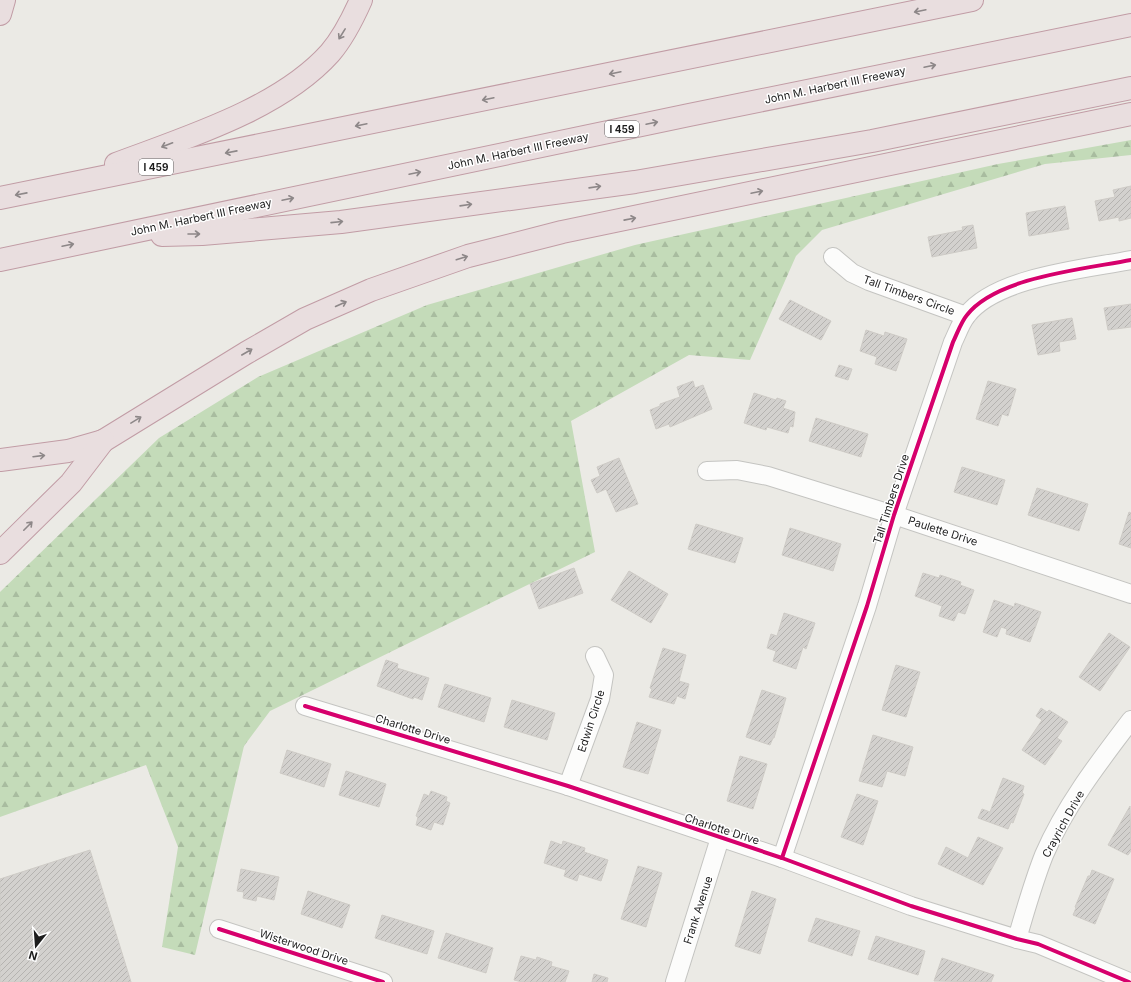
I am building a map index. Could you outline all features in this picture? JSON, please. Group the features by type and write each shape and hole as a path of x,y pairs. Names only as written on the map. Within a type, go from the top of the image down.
{"highway":[{"path":"0,14 4,0"},
{"path":"49,188 204,131 259,105 302,79 331,52 352,19 361,0"},
{"path":"653,65 902,0"},
{"name":"I 459","path":"0,198 972,0"},
{"name":"John M. Harbert III Freeway","path":"0,260 113,235 1131,25"},
{"path":"113,235 202,234 333,222 635,182 872,141 1131,88"},
{"path":"0,460 68,451 103,440 305,319 371,290 424,270 468,256 562,232 1131,114"},
{"path":"0,554 71,484 103,440"}],"street":[{"name":"Tall Timbers Circle","path":"834,257 852,273 868,281 966,316"},
{"name":"Tall Timbers Drive","path":"782,858 867,606 894,515 953,342 966,316 978,304 995,293 1022,282 1131,260"},
{"name":"Paulette Drive","path":"707,471 737,470 768,476 894,515 1131,594"},
{"name":"Edwin Circle","path":"568,786 600,699 604,675 595,656"},
{"name":"Charlotte Drive","path":"304,706 568,786 782,858 911,906 1017,939 1038,944 1129,982"},
{"name":"Crayrich Drive","path":"1017,939 1031,889 1045,854 1094,768 1131,720"},
{"name":"Frank Avenue","path":"675,982 720,838"},
{"name":"Wisterwood Drive","path":"219,928 383,982"}],"green space":[{"path":"1131,140 1131,155 1045,164 822,230 796,256 750,360 689,355 571,421 595,552 270,711 244,746 195,955 162,947 178,847 146,765 0,817 0,592 159,438 258,377 427,305 635,245 998,164"}],"building":[{"path":"1131,186 1131,218 1119,221 1119,217 1099,221 1095,201 1115,197 1113,190"},
{"path":"1065,206 1069,229 1029,236 1026,213"},
{"path":"973,225 977,248 932,257 928,237 963,230 962,227"},
{"path":"790,300 831,321 821,340 779,319"},
{"path":"1131,304 1131,327 1108,330 1104,308"},
{"path":"1072,318 1076,339 1059,342 1060,351 1038,355 1032,325"},
{"path":"866,330 884,336 885,332 907,339 896,371 875,364 877,357 860,351"},
{"path":"839,365 852,369 848,380 835,376"},
{"path":"693,381 695,388 703,385 712,409 670,427 669,424 656,429 650,410 660,406 660,404 680,397 677,387"},
{"path":"988,381 1016,389 1008,416 1002,414 998,426 976,419"},
{"path":"754,393 776,400 777,398 786,401 783,408 795,412 793,427 790,426 788,433 767,427 766,430 744,423"},
{"path":"816,418 868,434 861,457 809,441"},
{"path":"619,458 638,504 616,512 606,489 597,493 591,480 600,476 597,467"},
{"path":"962,467 1005,480 997,505 954,492"},
{"path":"1037,488 1088,504 1079,531 1028,515"},
{"path":"1129,512 1131,513 1131,548 1119,544"},
{"path":"696,524 743,538 735,563 688,549"},
{"path":"790,528 841,544 833,571 782,555"},
{"path":"574,568 583,593 539,609 530,584"},
{"path":"629,571 668,594 651,623 611,600"},
{"path":"923,573 939,578 940,575 961,582 960,585 974,590 965,614 958,612 954,621 939,616 942,606 915,596"},
{"path":"994,600 1014,607 1015,603 1041,612 1030,642 1006,634 1007,629 1001,627 997,637 983,632"},
{"path":"784,613 815,623 806,649 803,647 796,669 773,661 776,651 767,648 771,634 777,636"},
{"path":"1109,633 1130,647 1100,691 1079,677"},
{"path":"663,648 686,655 679,681 689,684 685,699 677,696 674,704 649,697 652,689 650,688"},
{"path":"386,660 398,664 397,668 429,678 422,700 414,697 413,699 377,686"},
{"path":"896,665 920,672 906,717 882,710"},
{"path":"445,684 491,698 484,722 438,707"},
{"path":"762,690 786,698 774,738 770,745 746,737"},
{"path":"512,700 555,713 547,740 504,727"},
{"path":"1041,708 1047,712 1049,710 1068,722 1057,738 1062,741 1045,765 1022,750 1042,720 1036,716"},
{"path":"637,722 661,730 648,774 623,767"},
{"path":"873,735 913,747 905,776 887,771 882,787 859,781"},
{"path":"287,750 331,764 324,787 280,773"},
{"path":"740,756 767,764 753,809 727,801"},
{"path":"346,771 386,784 379,807 339,795"},
{"path":"1003,778 1024,786 1022,793 1024,794 1013,823 1011,822 1008,829 978,818 982,809 990,812"},
{"path":"431,791 447,797 446,801 450,803 443,825 434,822 431,830 416,825 418,817 416,816 424,794 429,796"},
{"path":"857,794 878,801 863,845 841,837"},
{"path":"1130,806 1131,851 1128,855 1108,845"},
{"path":"978,837 1003,848 983,885 938,864 946,847 968,858"},
{"path":"551,841 562,845 563,841 585,848 584,852 608,860 601,881 579,874 577,881 564,876 566,870 544,863"},
{"path":"90,850 131,982 0,982 0,879"},
{"path":"638,866 662,873 646,927 621,919"},
{"path":"241,869 279,877 274,900 257,896 256,901 243,898 244,892 237,891"},
{"path":"1092,870 1114,879 1095,924 1073,915 1088,876 1090,876"},
{"path":"308,891 350,905 342,928 301,914"},
{"path":"752,891 776,899 760,954 735,946"},
{"path":"382,915 434,931 427,954 375,938"},
{"path":"816,918 860,931 852,956 808,941"},
{"path":"446,933 493,948 486,973 438,958"},
{"path":"876,936 925,951 918,975 868,959"},
{"path":"521,956 536,960 537,957 552,962 551,966 569,971 565,982 522,982 514,980"},
{"path":"942,958 994,975 991,982 934,981"},
{"path":"594,974 608,978 607,982 592,982"}],"cycle path":[{"path":"782,858 867,606 894,515 953,342 963,321 980,302 998,292 1020,283 1067,271 1131,260"},
{"path":"305,706 568,786 782,858 911,906 1017,939 1038,944 1129,982"},
{"path":"219,929 383,982"}]}
